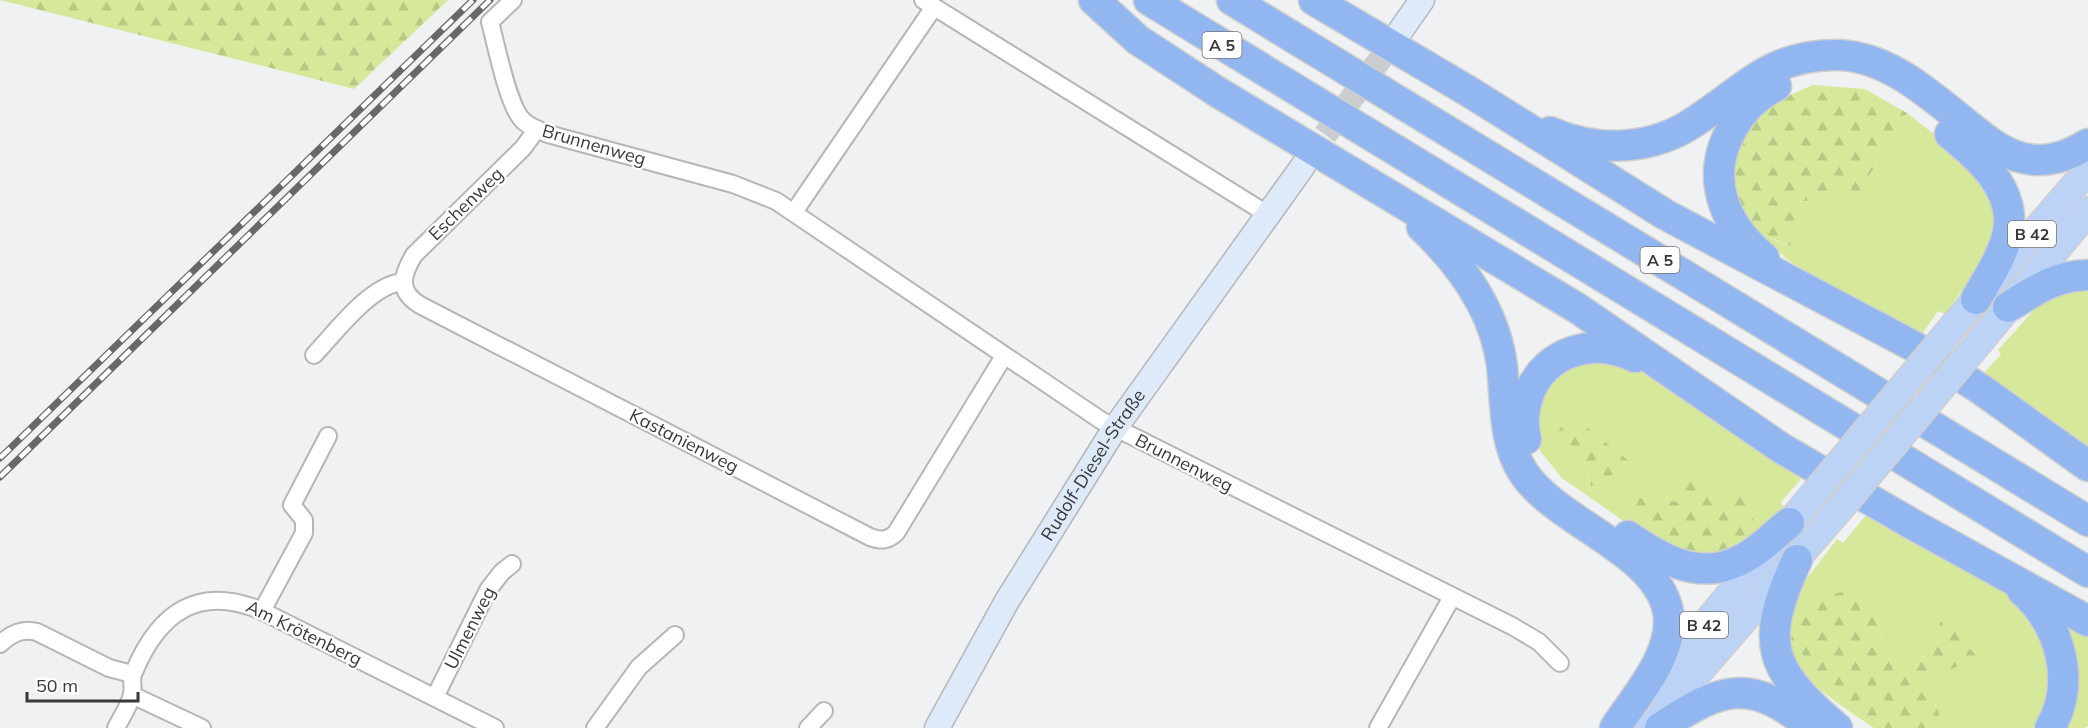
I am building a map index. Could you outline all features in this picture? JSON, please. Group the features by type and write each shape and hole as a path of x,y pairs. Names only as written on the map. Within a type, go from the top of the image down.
{"highway":[{"path":"1094,0 1138,39 1216,91 1577,308 1781,448 1912,524 2088,621"},
{"name":"A 5","path":"1149,0 2088,573"},
{"name":"A 5","path":"1232,0 2088,521"},
{"name":"A 5","path":"1314,0 1666,215 1807,290"},
{"name":"A 5","path":"1468,92 1570,140 1597,145 1630,145 1651,141 1679,130 1773,68 1817,56 1842,55 1872,62 1908,80 1982,136 2010,154 2024,159 2038,160 2062,157 2088,144"},
{"path":"1976,299 2000,256 2008,231 2007,208 2001,190 1989,170 1969,149 1894,90 1848,73 1831,72 1798,77 1768,90 1741,115 1725,139 1718,167 1719,181 1725,207 1739,234 1751,247 1807,290 1945,365 2086,463"},
{"path":"1354,173 1418,223 1437,241 1454,259 1474,288 1493,328 1501,362 1509,438 1514,456 1524,473 1552,502 1640,567 1658,586 1664,598 1669,623 1662,654 1617,728"},
{"path":"2008,307 2064,277 2088,274"},
{"path":"1700,393 1625,352 1600,347 1573,350 1551,362 1532,386 1527,400 1524,433 1538,465 1553,482 1651,552 1675,563 1702,569 1723,567 1737,562 1789,523"},
{"path":"1797,560 1778,604 1774,640 1778,657 1797,690 1837,728"},
{"path":"2002,572 2042,612 2053,631 2062,656 2063,687 2050,728"},
{"path":"1660,728 1699,703 1720,694 1736,692 1768,698 1784,706 1812,728"}],"main road":[{"name":"B 42","path":"1617,728 1976,299 2088,170"},
{"name":"B 42","path":"1650,728 1797,560 2088,211"}],"street":[{"name":"Brunnenweg","path":"513,0 490,22 512,102 523,121 537,129 740,186 766,196 794,212 1066,399 1115,428 1527,634 1560,663"},
{"path":"1401,30 1422,0"},
{"path":"794,212 929,3 1267,214"},
{"name":"Eschenweg","path":"404,282 406,269 414,255 523,148 537,129"},
{"name":"Rudolf-Diesel-Straße","path":"937,728 1007,601 1115,428 1303,166"},
{"path":"314,355 371,297 387,286 404,282"},
{"name":"Kastanienweg","path":"404,282 409,297 420,305 877,540 887,540 900,527 1004,356"},
{"path":"262,611 304,533 304,520 292,505 328,436"},
{"name":"Ulmenweg","path":"435,697 488,590 502,572 512,564"},
{"path":"1378,728 1452,597"},
{"name":"Am Krötenberg","path":"132,674 166,620 183,609 203,602 222,600 239,602 262,611 495,728"},
{"path":"0,644 10,635 30,630 109,668 132,674 132,695 116,728"},
{"path":"595,728 639,667 675,635"},
{"path":"132,695 202,728"},
{"path":"808,728 824,711"}],"green space":[{"path":"0,0 448,0 354,89"},
{"path":"1813,85 1865,89 1907,113 1858,194 1798,202 1790,246 1761,234 1743,211 1736,190 1731,158 1745,129 1772,103"},
{"path":"1907,113 1962,156 1995,203 1997,226 1990,253 1945,314 1938,311 1922,334 1878,315 1788,260 1761,234 1789,246 1798,202 1858,194"},
{"path":"2088,286 2088,450 1983,374 2001,354 1998,350 2035,309 2070,287"},
{"path":"1575,358 1617,358 1652,375 1801,479 1780,503 1785,507 1769,526 1727,557 1662,548 1562,478 1540,451 1532,426 1535,400","holes":["1584,461 1612,475 1591,487","1638,498 1695,503 1725,500 1754,507 1753,530"]},
{"path":"1572,415 1630,462 1619,476 1612,475 1591,487 1584,461 1548,442"},
{"path":"1691,470 1725,499 1736,490 1758,496 1754,507 1753,530 1727,550 1692,552 1633,510 1638,498 1694,503 1673,481"},
{"path":"1867,514 1996,584 2026,611 2048,642 2054,674 2046,708 2033,728 1945,728 1925,680 1943,618 1918,666 1882,643 1790,638 1846,709 1812,684 1795,659 1785,634 1796,593 1837,539 1843,543"},
{"path":"1853,590 1893,624 1882,643 1918,666 1943,617 1978,658 1925,680 1945,728 1874,728 1846,709 1790,638 1816,597"},
{"path":"2061,619 2088,635 2088,726 2084,728 2060,728"}],"tunnel":[{"path":"1304,164 1400,32"}],"railway":[{"path":"0,458 473,0"},
{"path":"0,477 490,0"}]}
